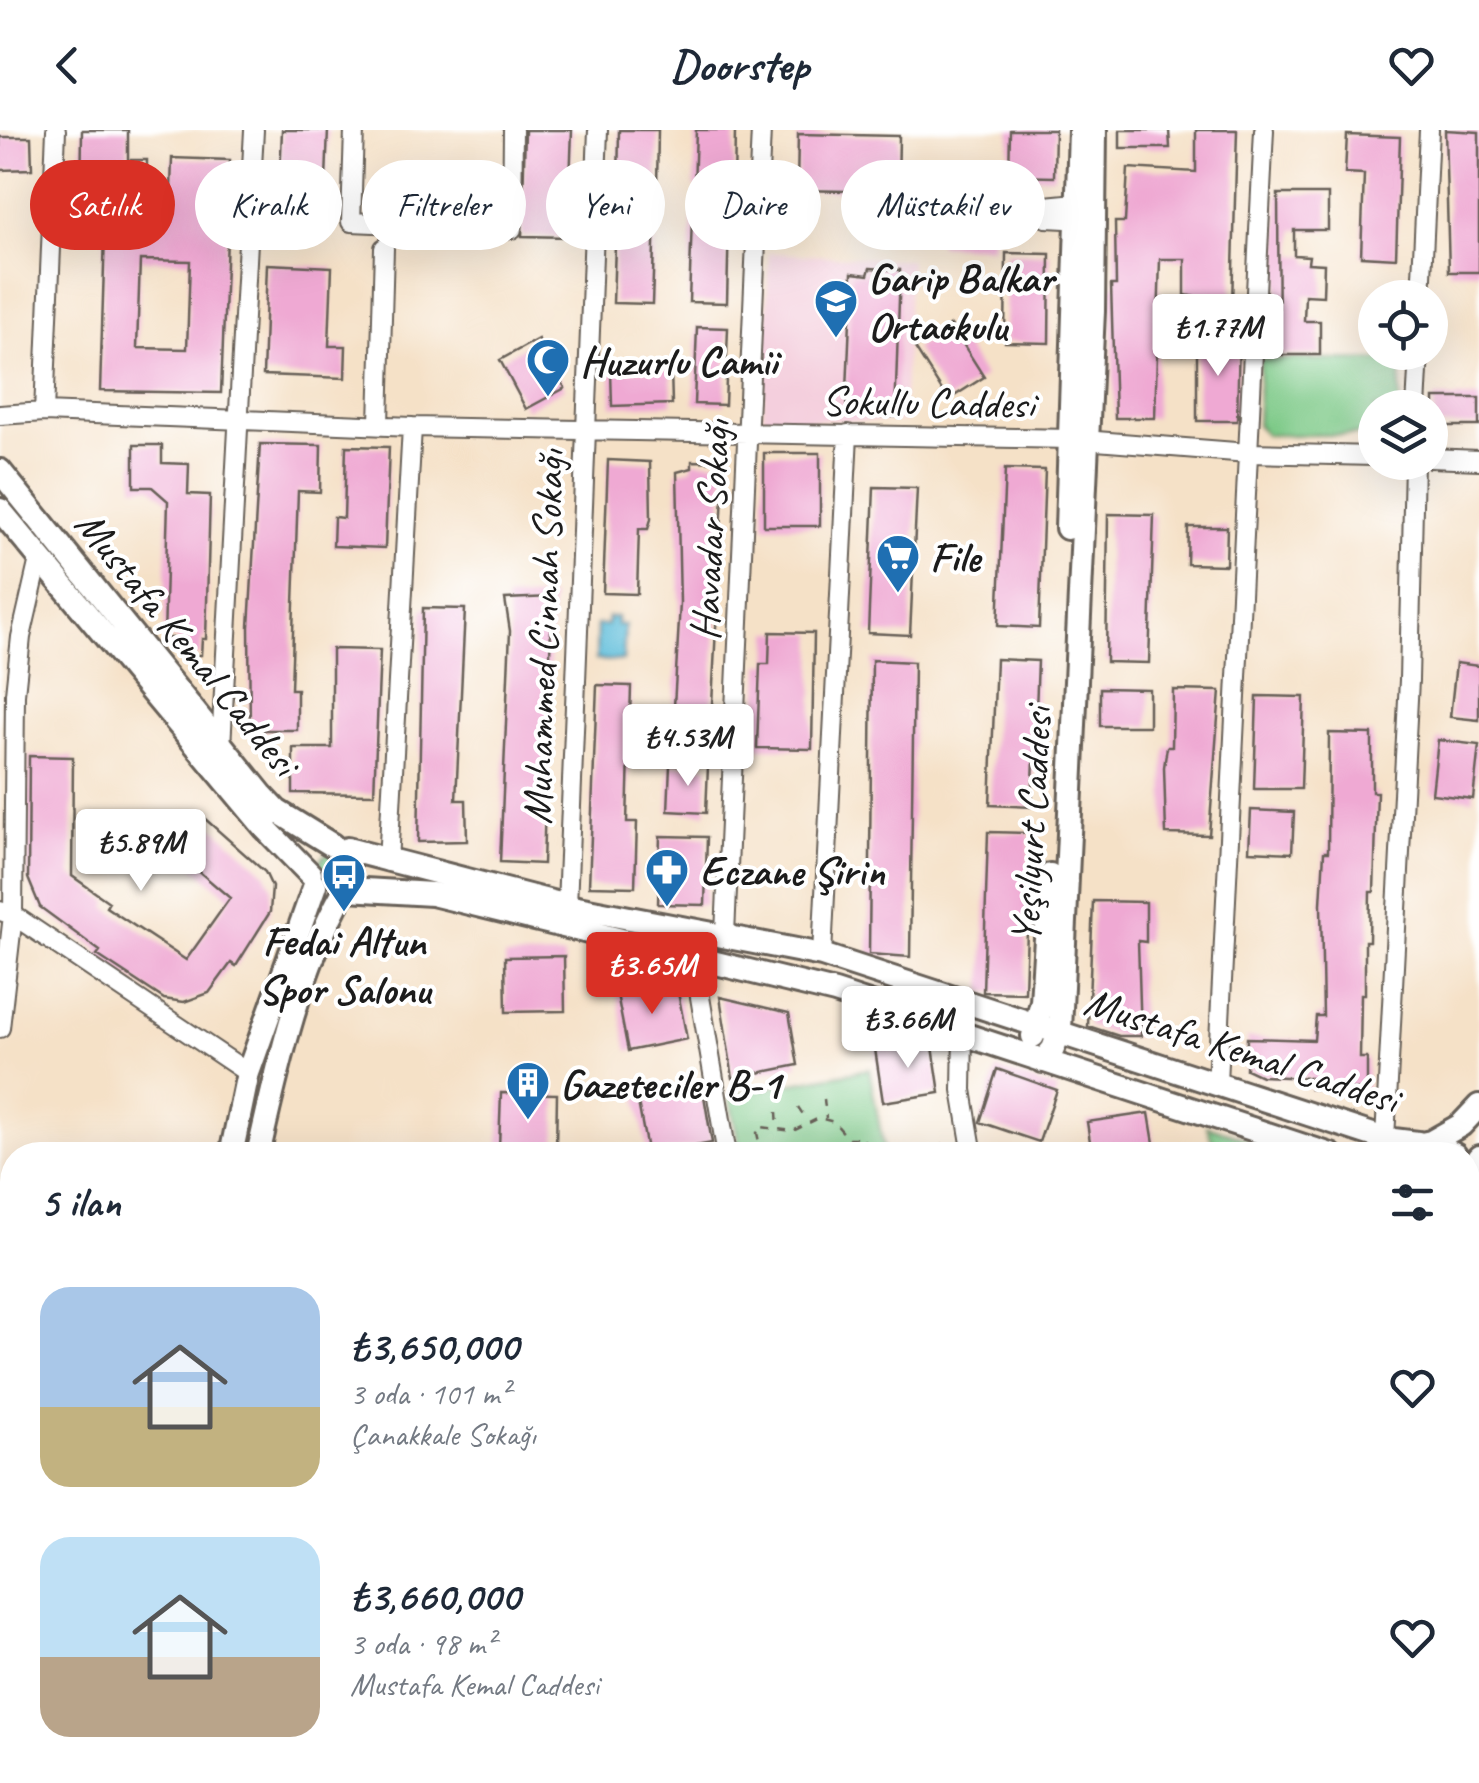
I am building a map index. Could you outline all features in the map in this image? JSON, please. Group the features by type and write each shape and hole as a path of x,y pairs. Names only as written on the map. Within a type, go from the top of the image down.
{"main road":[{"name":"Yeşilyurt Caddesi","path":"1079,439 1042,1002 1032,1042 1043,1060 1054,1049 1060,1030 1079,439 1083,211 1080,130"},
{"name":"Yeşilyurt Caddesi","path":"1083,211 1095,130"},
{"name":"Mustafa Kemal Caddesi","path":"0,471 221,747 277,810 339,847 568,906 822,955 1217,1082 1378,1142"},
{"name":"Mustafa Kemal Caddesi","path":"0,510 265,828 313,880"},
{"path":"234,1142 248,1073 313,880 313,856 339,847 358,868 323,928 274,1080 261,1142"},
{"path":"313,880 327,893 346,890"},
{"name":"Mustafa Kemal Caddesi","path":"346,890 432,894 835,992 1292,1142"},
{"path":"1424,1142 1461,1124 1479,1106"}],"street":[{"path":"44,412 56,130"},
{"path":"221,747 254,130"},
{"path":"354,130 351,222 512,228 513,130"},
{"name":"Muhammed Cinnah Sokağı","path":"568,906 598,130"},
{"name":"Havadar Sokağı","path":"725,934 750,432 760,130"},
{"path":"1217,1082 1264,130"},
{"path":"1422,280 1429,130"},
{"path":"379,422 384,250"},
{"name":"Sokullu Caddesi","path":"0,415 44,412 379,422 412,427 1079,439 1248,453 1358,456"},
{"path":"388,862 412,427"},
{"path":"822,955 848,434"},
{"path":"1448,459 1479,460"},
{"path":"1391,1142 1414,480"},
{"path":"0,1028 15,694 21,636 38,559"},
{"path":"7,913 248,1073"},
{"path":"692,956 724,1142"},
{"path":"963,1031 962,1090 970,1142"}],"path":[{"path":"824,1099 826,1120"},
{"path":"798,1107 806,1121"},
{"path":"776,1112 778,1128"},
{"path":"758,1142 761,1126 793,1131 806,1121 826,1120 848,1138 862,1138 866,1142"}],"shaded area":[{"name":"Garip Balkar Ortaokulu","path":"769,253 910,260 903,422 763,419"}],"green space":[{"path":"1260,359 1358,360 1358,370 1401,370 1400,390 1358,390 1358,435 1266,435 1257,425"},
{"path":"335,852 346,857 351,868 346,879 335,884 324,879 319,868 324,857"},
{"path":"869,1069 883,1142 738,1142 729,1095"},
{"path":"1207,1126 1256,1142 1213,1142"}],"water":[{"path":"608,617 617,617 617,625 625,625 623,661 596,660 597,625 607,625"}],"building":[{"path":"82,130 128,130 128,160 82,160"},
{"path":"282,130 328,130 327,160 281,160"},
{"path":"525,130 572,130 571,160 546,160 546,237 526,236"},
{"path":"619,130 658,130 657,160 618,160"},
{"path":"696,130 735,130 734,160 695,160"},
{"path":"1010,130 1055,130 1054,177 1045,177 1045,160 1009,160"},
{"path":"1120,130 1169,130 1170,148 1120,148"},
{"path":"1196,130 1237,130 1232,304 1185,295 1185,259 1160,259 1155,418 1115,418 1111,285 1116,285 1115,222 1125,222 1128,168 1196,172"},
{"path":"1445,130 1479,132 1479,272 1449,272"},
{"path":"798,134 899,136 899,160 841,160 841,191 821,190 821,160 798,160"},
{"path":"1347,135 1400,137 1396,258 1361,256 1364,174 1345,173"},
{"path":"0,137 31,137 30,169 0,170"},
{"path":"172,158 230,160 195,160 195,250 227,250 221,393 100,391 104,250 175,250","holes":["140,260 190,261 187,349 137,348"]},
{"path":"1278,194 1328,194 1328,230 1294,230 1294,255 1309,256 1308,263 1324,264 1323,296 1305,295 1304,321 1320,321 1320,355 1279,355"},
{"path":"615,250 654,250 652,304 613,303"},
{"path":"691,250 728,250 727,303 689,302"},
{"path":"1006,253 1050,254 1049,343 1005,342"},
{"path":"267,264 332,267 329,346 346,346 345,378 263,375"},
{"path":"870,268 900,270 895,417 846,414 852,273 868,275"},
{"path":"951,325 984,377 948,400 915,348"},
{"path":"697,327 728,328 725,405 694,404"},
{"path":"1197,337 1239,337 1237,421 1197,421"},
{"path":"538,339 565,388 526,409 500,360"},
{"path":"671,369 672,404 612,406 611,371"},
{"path":"1448,398 1479,398 1479,426 1448,426"},
{"path":"260,444 321,445 320,492 298,491 291,689 297,689 297,730 250,730 249,627"},
{"path":"134,445 162,445 162,463 189,464 188,494 210,495 206,639 202,639 201,655 178,655 178,638 164,638 168,501 152,487 134,487"},
{"path":"346,446 389,447 385,548 333,546 334,517 344,518"},
{"path":"764,453 820,453 820,526 764,526"},
{"path":"608,460 650,462 651,519 648,529 639,529 637,594 603,593"},
{"path":"692,461 722,462 724,475 710,742 672,741 680,603 677,472 692,468"},
{"path":"1005,469 1045,470 1039,628 998,626"},
{"path":"874,487 917,488 910,635 868,633"},
{"path":"1108,514 1154,515 1149,663 1106,662"},
{"path":"1188,527 1227,527 1226,565 1187,564"},
{"path":"552,597 543,864 500,862 510,631 505,599"},
{"path":"423,608 465,609 456,800 466,800 467,841 418,842"},
{"path":"770,632 814,633 812,749 757,748 760,664 769,664"},
{"path":"332,649 380,650 374,794 293,793 293,748 332,748"},
{"path":"996,659 1038,661 1032,807 990,805"},
{"path":"872,660 914,662 910,957 869,954"},
{"path":"1456,663 1479,666 1479,720 1450,717"},
{"path":"597,685 631,686 627,822 637,822 635,887 589,886"},
{"path":"1100,688 1149,689 1149,726 1100,726"},
{"path":"1173,690 1220,691 1209,835 1166,834 1164,767 1167,747 1172,747"},
{"path":"1257,696 1304,697 1301,789 1254,789"},
{"path":"1329,733 1372,734 1372,792 1377,792 1374,892 1370,892 1369,941 1365,941 1360,1058 1367,1058 1367,1090 1310,1089 1310,1078 1261,1076 1246,1069 1247,1038 1314,1040 1316,1016 1323,1016 1321,904 1324,852 1328,852"},
{"path":"1438,740 1479,745 1473,799 1432,794"},
{"path":"29,756 73,757 72,876 109,902 106,907 186,960 230,898 175,851 203,817 265,872 272,887 270,912 236,966 231,963 209,993 184,1002 164,999 97,955 100,951 40,907 28,878"},
{"path":"670,765 708,766 706,813 668,811"},
{"path":"1251,810 1294,812 1292,853 1249,851"},
{"path":"988,832 1030,833 1025,993 983,992"},
{"path":"660,836 707,837 705,905 658,904"},
{"path":"1093,901 1146,902 1146,942 1138,941 1141,1036 1119,1036 1088,1026"},
{"path":"564,956 565,1011 506,1012 505,957"},
{"path":"676,982 687,1039 628,1051 617,994"},
{"path":"720,997 789,1013 798,1065 733,1078"},
{"path":"932,1040 940,1093 883,1102 875,1049"},
{"path":"997,1069 1057,1090 1039,1142 980,1122"},
{"path":"702,1084 712,1142 646,1142 637,1097"},
{"name":"Gazeteciler B-1","path":"501,1093 557,1094 556,1142 499,1142"},
{"path":"1149,1113 1154,1142 1090,1142 1087,1122"}],"place":[{"name":"Garip Balkar Ortaokulu","path":"836,339"},
{"name":"Huzurlu Camii","path":"548,398"},
{"name":"File","path":"898,594"},
{"name":"Eczane Şirin","path":"667,908"},
{"name":"Fedai Altun Spor Salonu","path":"344,913"},
{"name":"Gazeteciler B-1","path":"528,1121"}]}
